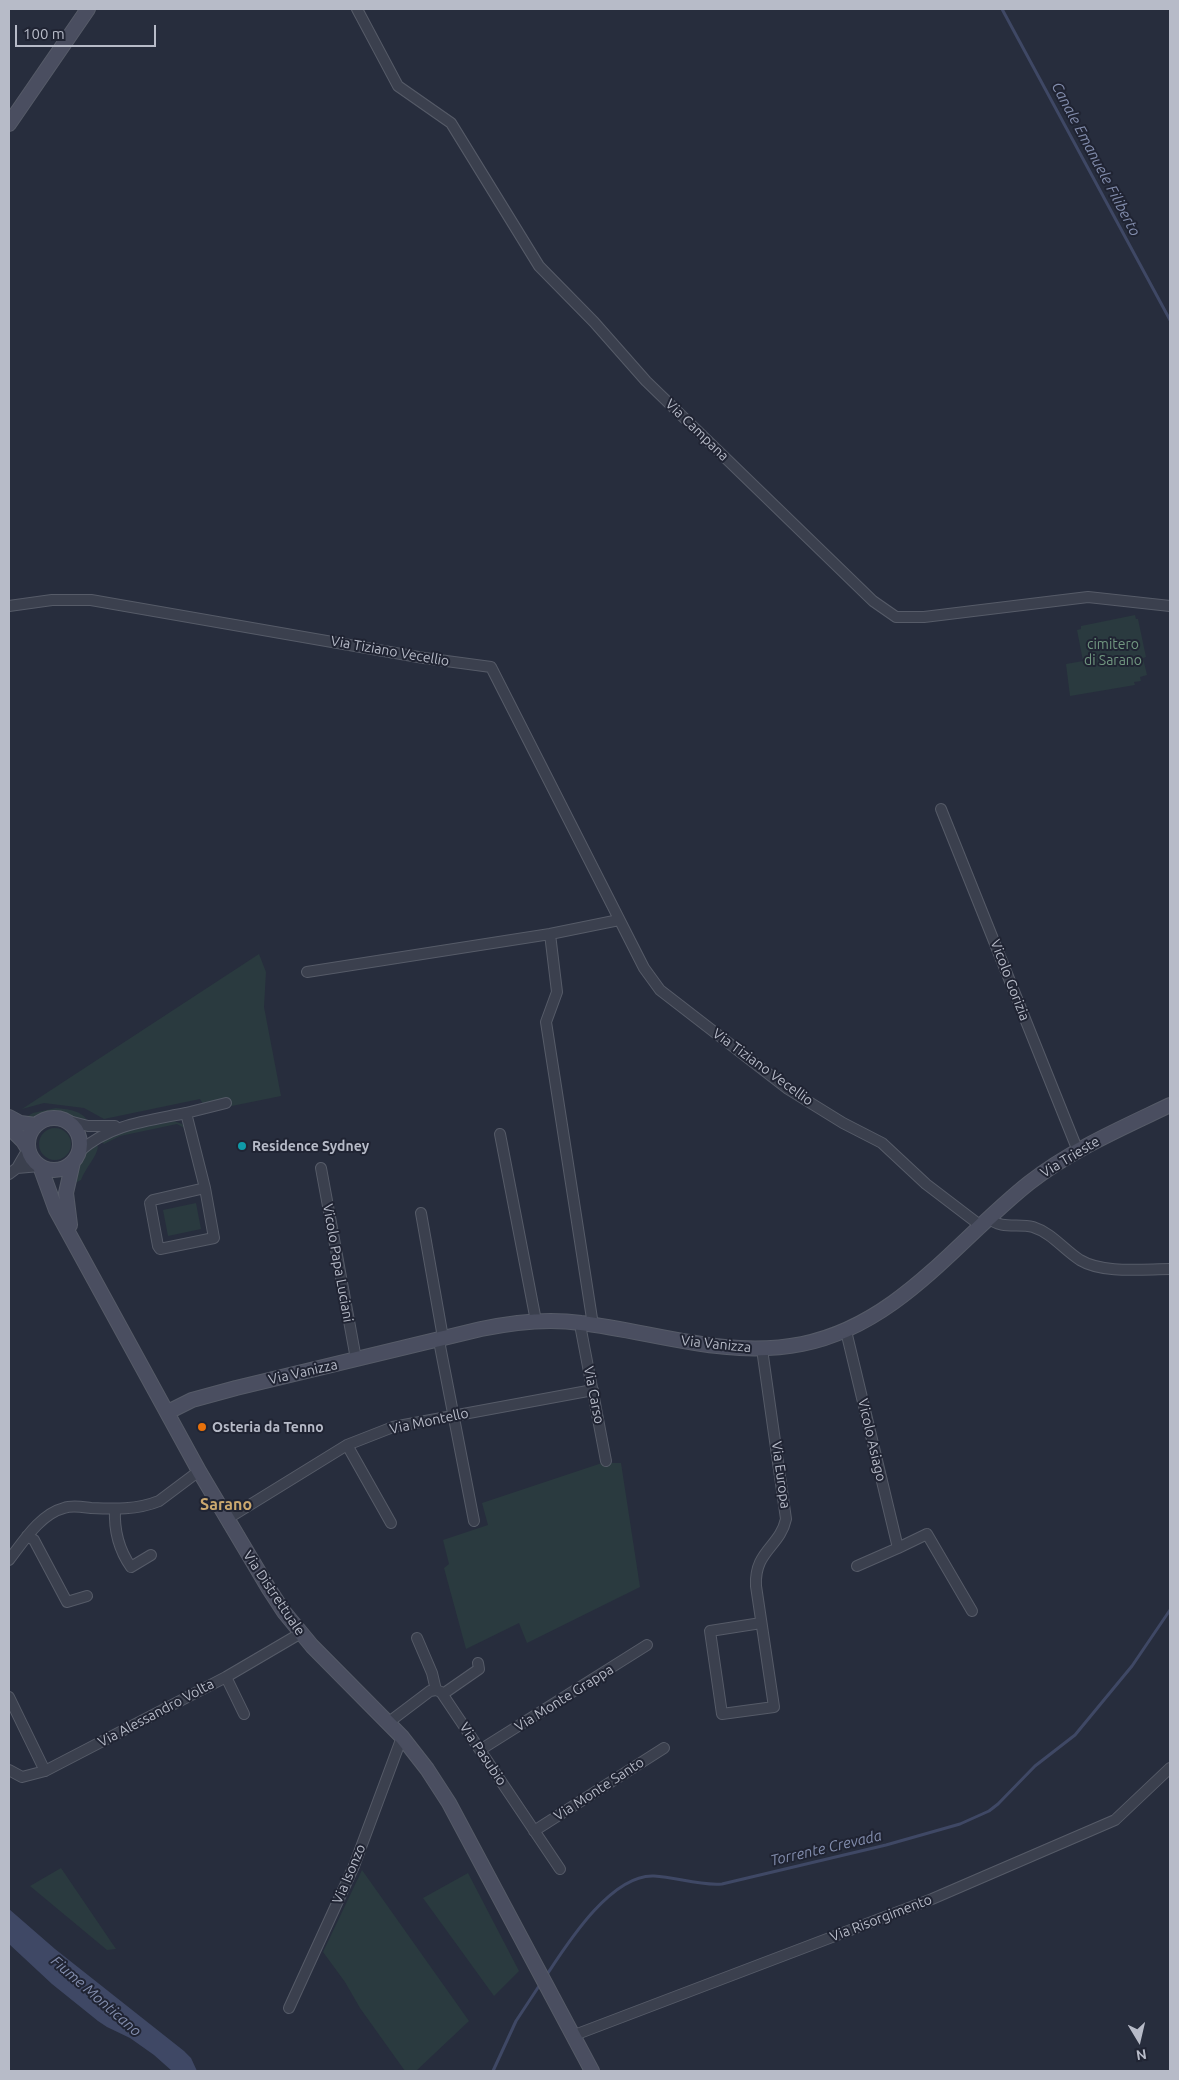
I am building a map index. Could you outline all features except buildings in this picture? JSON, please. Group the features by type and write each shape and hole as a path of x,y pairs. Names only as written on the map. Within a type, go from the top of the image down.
{"main road":[{"path":"9,124 88,9"},
{"name":"Via Trieste","path":"985,1222 1029,1183 1078,1151 1170,1105"},
{"path":"9,1117 20,1123 36,1125"},
{"path":"28,1149 31,1132 36,1125 50,1118 65,1120 71,1124 80,1137 66,1194 66,1204 75,1245"},
{"path":"9,1127 40,1166 53,1170 68,1167 76,1157"},
{"name":"Via Distrettuale","path":"40,1166 56,1210 199,1471 269,1589 300,1633 388,1722 428,1769 449,1803 591,2071"},
{"name":"Via Vanizza","path":"168,1412 192,1400 236,1388 441,1338 502,1325 536,1321 720,1347 762,1349 802,1344 846,1331 870,1319 899,1299 985,1222"}],"street":[{"name":"Via Campana","path":"357,9 398,86 451,123 539,266 594,322 646,381 873,601 896,617 924,618 1088,598 1170,606"},
{"name":"Via Tiziano Vecellio","path":"9,606 52,600 91,600 424,658 491,667 644,968 660,990 788,1089 843,1123 882,1143 926,1184 985,1222 1026,1226 1040,1230 1059,1242 1079,1259 1095,1266 1116,1269 1170,1269"},
{"name":"Vicolo Gorizia","path":"941,810 1078,1151"},
{"path":"307,972 550,934 619,920"},
{"path":"550,934 557,992 546,1022 587,1327"},
{"path":"65,1120 76,1124 98,1127 123,1126 226,1103"},
{"path":"186,1112 205,1188 214,1238 160,1249 150,1203 153,1200 205,1188"},
{"path":"76,1157 98,1137 123,1126"},
{"path":"500,1134 536,1321"},
{"path":"13,1171 28,1149"},
{"path":"13,1171 40,1166"},
{"name":"Vicolo Papa Luciani","path":"321,1168 356,1359"},
{"path":"421,1213 442,1332 440,1346 474,1521"},
{"name":"Via Carso","path":"587,1327 593,1390 606,1461"},
{"name":"Vicolo Asiago","path":"846,1331 898,1548"},
{"name":"Via Europa","path":"761,1623 710,1631 722,1714 774,1707 761,1623 756,1572 764,1554 782,1532 786,1519 762,1349"},
{"name":"Via Montello","path":"227,1520 347,1445 393,1427 593,1390"},
{"path":"347,1445 391,1522"},
{"path":"9,1560 27,1536 49,1516 64,1508 115,1509 144,1506 159,1501 199,1471"},
{"path":"115,1509 114,1523 123,1555 131,1567 151,1555"},
{"path":"857,1566 927,1534 972,1612"},
{"path":"27,1536 34,1540 67,1602 87,1596"},
{"name":"Via Alessandro Volta","path":"9,1770 22,1777 45,1771 226,1677 300,1633"},
{"name":"Via Pasubio","path":"417,1638 439,1692 560,1869"},
{"name":"Via Monte Grappa","path":"480,1750 647,1645"},
{"path":"388,1722 430,1691 439,1692 479,1669 478,1663"},
{"path":"226,1677 244,1714"},
{"path":"9,1697 45,1771"},
{"name":"Via Isonzo","path":"289,2008 354,1866 402,1737"},
{"name":"Via Monte Santo","path":"534,1831 664,1748"},
{"name":"Via Risorgimento","path":"572,2036 932,1899 1115,1820 1170,1768"}],"green space":[{"name":"cimitero di Sarano","path":"1135,615 1136,619 1138,619 1146,657 1143,658 1147,675 1140,677 1141,681 1134,682 1135,685 1070,696 1066,664 1083,661 1077,630 1081,629 1081,626"},
{"path":"259,954 266,972 264,1007 281,1096 207,1111 200,1099 104,1119 84,1108 44,1103 22,1109"},
{"path":"56,1108 78,1113 86,1118 88,1122 55,1114 36,1119 26,1117 33,1113"},
{"path":"174,1121 182,1124 186,1129 177,1124 120,1136 104,1144 100,1140 113,1134"},
{"path":"55,1128 67,1132 71,1144 67,1156 55,1160 43,1156 39,1144 43,1132"},
{"path":"96,1143 98,1147 95,1154 81,1180 75,1183 81,1161"},
{"path":"196,1203 201,1229 168,1236 163,1210"},
{"path":"602,1463 621,1463 640,1587 527,1643 519,1623 466,1649 444,1568 449,1564 443,1540 488,1525 482,1503"},
{"path":"61,1868 116,1949 107,1950 30,1886"},
{"path":"362,1870 469,2021 416,2071 405,2071 323,1952"},
{"path":"468,1873 519,1971 494,1996 423,1898"}],"water":[{"name":"Fiume Monticano","path":"9,1909 55,1949 184,2051 191,2058 197,2071 172,2071 130,2038 98,2021 52,1984 9,1944"}],"waterway":[{"name":"Canale Emanuele Filiberto","path":"1002,9 1170,320"},
{"name":"Torrente Crevada","path":"546,1976 578,1930 606,1898 622,1886 638,1878 654,1876 704,1884 722,1884 886,1845 960,1824 989,1811 1035,1766 1075,1735 1132,1666 1170,1610"},
{"name":"Torrente Crevada","path":"493,2071 516,2021 541,1983"}],"place":[{"name":"Residence Sydney","path":"242,1146"},
{"name":"Osteria da Tenno","path":"202,1427"}],"district":[{"name":"Sarano","path":"226,1505"}]}
